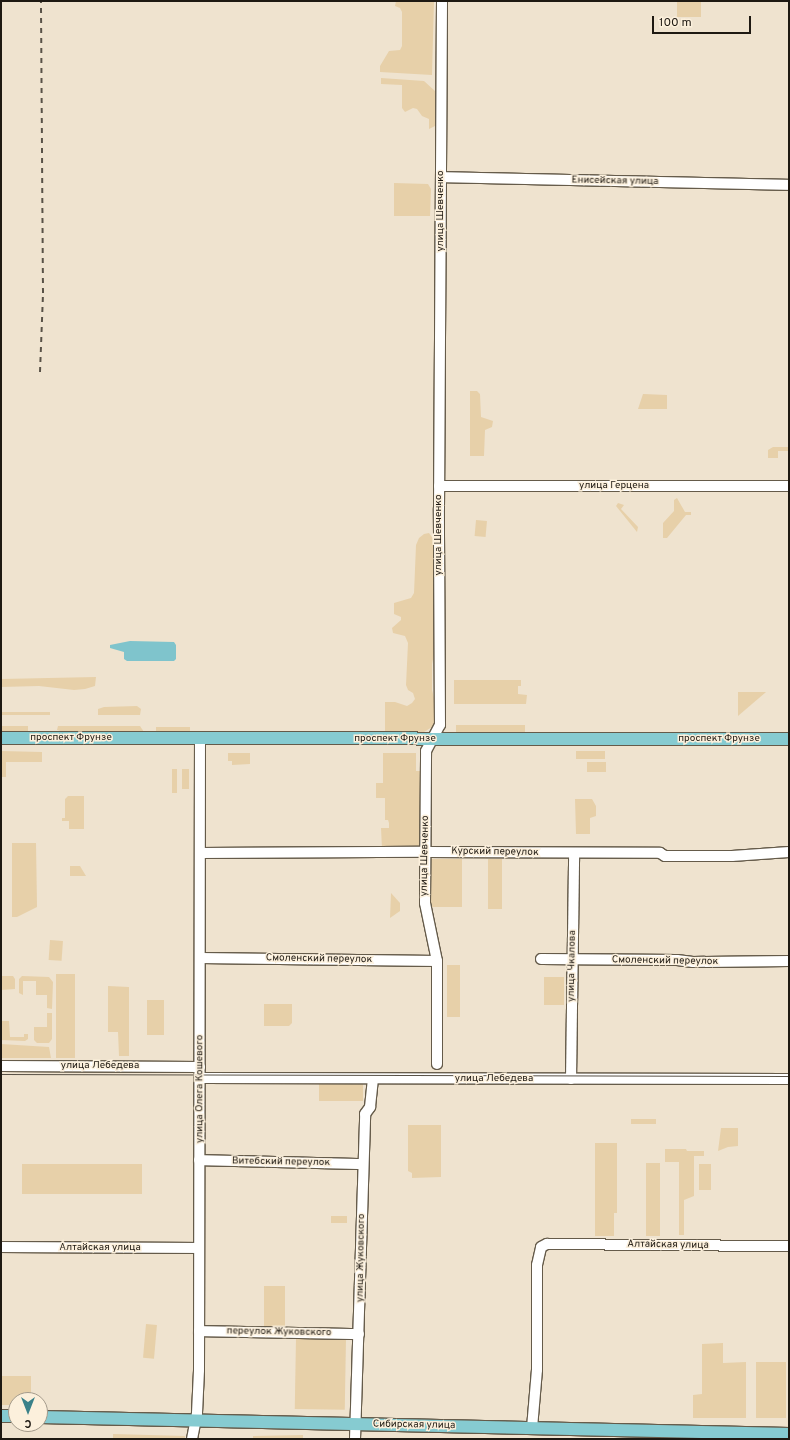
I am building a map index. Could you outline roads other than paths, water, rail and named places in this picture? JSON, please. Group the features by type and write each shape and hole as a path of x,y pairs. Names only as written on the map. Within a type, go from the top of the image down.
{"main road":[{"name":"проспект Фрунзе","path":"1,738 789,739"},
{"name":"Сибирская улица","path":"48,1417 196,1419 532,1428 699,1436 789,1434"}],"street":[{"name":"улица Шевченко","path":"437,1064 437,961 425,906 425,852 426,751 440,725 439,486 442,1"},
{"name":"Енисейская улица","path":"441,177 789,184"},
{"name":"улица Герцена","path":"439,486 789,486"},
{"name":"улица Олега Кошевого","path":"192,1439 198,1407 199,1331 200,738"},
{"name":"Курский переулок","path":"200,853 660,853 665,856 732,856 789,852"},
{"name":"улица Чкалова","path":"570,1079 574,853"},
{"name":"Смоленский переулок","path":"200,958 437,961"},
{"name":"Смоленский переулок","path":"541,959 677,960 693,962 789,961"},
{"name":"улица Лебедева","path":"1,1066 200,1066"},
{"name":"улица Лебедева","path":"200,1078 789,1079"},
{"name":"улица Жуковского","path":"355,1439 365,1114 370,1107 373,1079"},
{"name":"Витебский переулок","path":"199,1160 363,1164"},
{"name":"Алтайская улица","path":"532,1428 537,1370 537,1265 541,1247 546,1244 789,1246"},
{"name":"Алтайская улица","path":"1,1247 198,1248"},
{"name":"переулок Жуковского","path":"199,1331 359,1334"}],"water":[{"path":"130,641 174,642 176,645 176,659 174,661 127,661 124,659 124,652 110,648 110,645"}],"tram line":[{"path":"1,1074 789,1076"}],"railway":[{"path":"40,372 43,293 41,1"}]}
